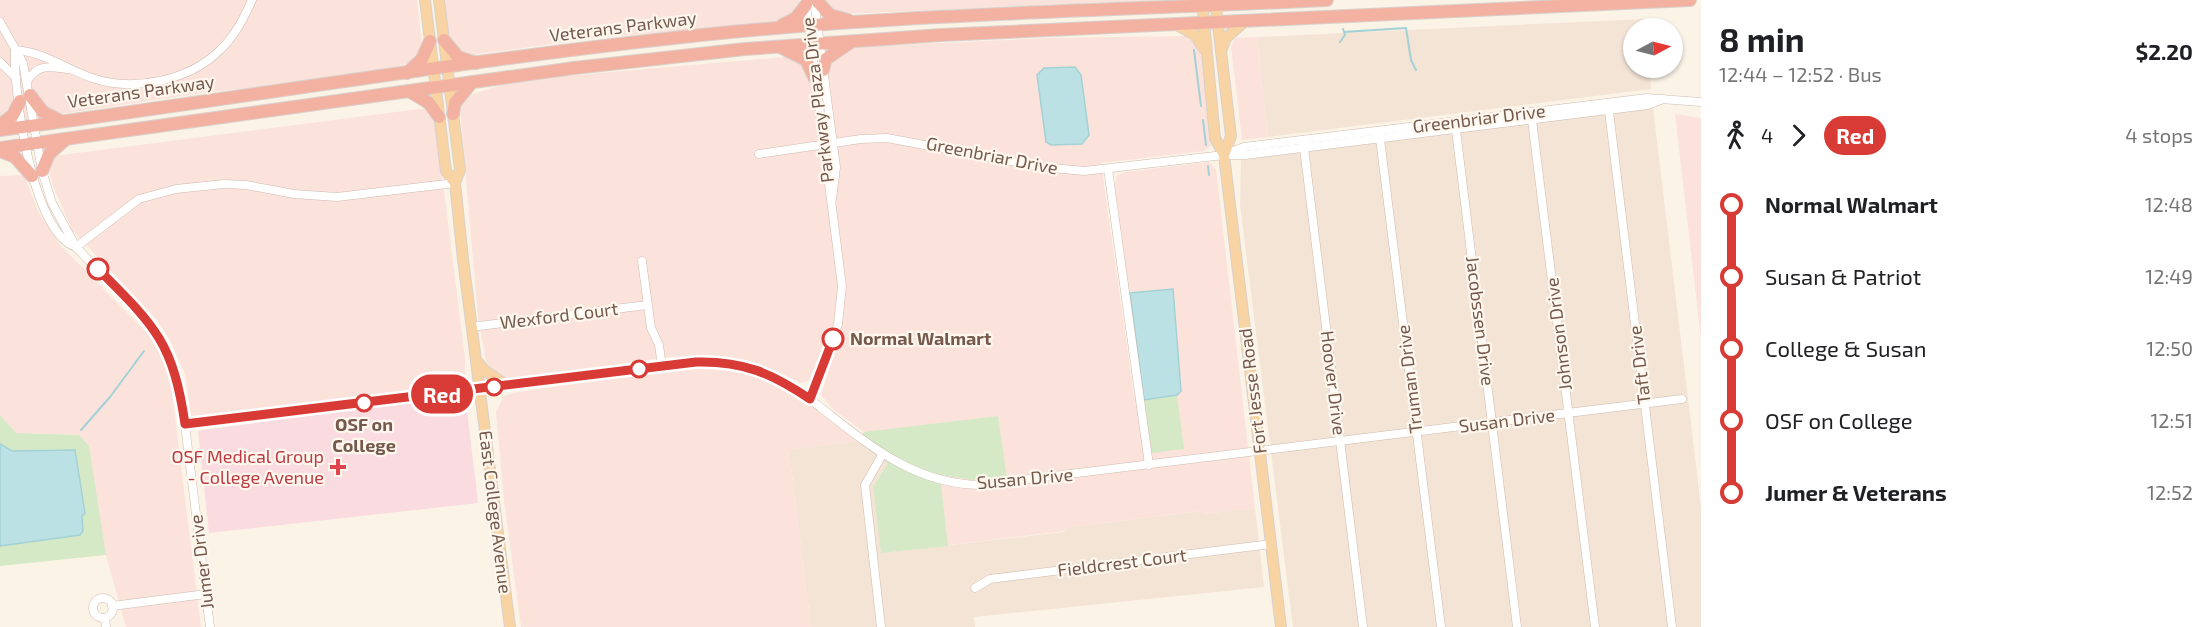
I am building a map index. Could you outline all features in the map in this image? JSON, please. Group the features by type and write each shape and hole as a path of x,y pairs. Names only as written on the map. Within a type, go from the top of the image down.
{"highway":[{"name":"Veterans Parkway","path":"0,128 477,63 643,42 772,29 1179,3 1327,0"},
{"name":"Veterans Parkway","path":"0,149 628,61 778,46 854,40 1690,0"},
{"path":"772,29 796,18 810,1 830,15 855,22"},
{"path":"407,73 422,59 430,40"},
{"path":"444,40 458,57 477,63"},
{"path":"778,46 800,55 819,74 826,59 854,40"},
{"path":"453,114 455,103 472,82"},
{"path":"409,91 429,104 439,117"},
{"path":"0,128 25,98 43,112 62,121"},
{"path":"0,149 37,173 49,154 67,138"}],"main road":[{"name":"East College Avenue","path":"425,0 446,171 455,183"},
{"name":"East College Avenue","path":"439,0 460,170 455,183 471,327 510,627"},
{"name":"Fort Jesse Road","path":"1216,2 1231,136 1224,154"},
{"name":"Fort Jesse Road","path":"1202,3 1215,138 1224,154 1281,627"},
{"path":"1220,51 1226,38 1245,21"},
{"path":"1175,24 1195,35 1206,52"},
{"path":"475,358 484,370 506,385"}],"street":[{"path":"15,50 31,51 94,79 128,85 160,80 186,72 210,58 227,43 252,0"},
{"name":"Parkway Plaza Drive","path":"810,1 819,74 823,144 842,286 842,302 835,333 810,399"},
{"path":"0,22 23,63 27,82 25,98"},
{"path":"15,50 16,78"},
{"path":"0,62 16,78 25,98"},
{"path":"27,82 33,73 42,67 72,70"},
{"name":"Parkway Plaza Drive","path":"819,74 836,167 835,189 831,200"},
{"name":"Jumer Drive","path":"25,98 42,207 68,244 76,247 159,335 177,375 210,627"},
{"name":"Greenbriar Drive","path":"759,154 861,139 900,140 1059,170 1108,169 1224,154 1244,147 1303,144 1608,106 1647,98 1701,102"},
{"name":"Taft Drive","path":"1608,106 1672,627"},
{"name":"Johnson Drive","path":"1532,116 1594,627"},
{"name":"Jacobssen Drive","path":"1456,125 1517,627"},
{"name":"Truman Drive","path":"1380,134 1441,627"},
{"name":"Hoover Drive","path":"1303,144 1364,627"},
{"path":"1108,169 1149,465"},
{"path":"76,247 139,199 176,189 224,184 246,185 294,194 337,197 455,183"},
{"path":"642,261 647,305 662,366"},
{"name":"Wexford Court","path":"471,327 647,305"},
{"name":"Susan Drive","path":"185,424 712,361 746,366 775,377 810,399 882,454 929,477 968,484 1008,483 1682,399"},
{"path":"881,627 865,485 882,454"},
{"name":"Fieldcrest Court","path":"975,588 990,579 1271,544"},
{"path":"112,606 206,594"},
{"path":"103,598 112,606 110,615 105,618 96,615 95,603 103,598"},
{"path":"105,618 106,627"}],"shaded area":[{"path":"0,0 417,0 422,46 415,60 393,69 208,92 0,123"},
{"path":"442,0 800,1 796,11 780,21 762,24 597,38 471,55 461,53 448,36"},
{"path":"821,0 1171,0 846,14 835,13"},
{"path":"1623,20 1623,78 1650,78 1651,89 1268,137 1257,37"},
{"path":"1184,36 1191,38 1201,55 1212,145 1204,151 1101,163 1134,396 1143,394 1115,186 1116,176 1125,172 1209,162 1216,169 1255,508 1204,514 1202,511 1066,528 1066,531 881,553 873,487 888,463 857,441 864,432 834,410 821,395 840,333 828,331 811,380 801,383 769,368 721,356 670,357 506,380 487,366 478,317 460,109 467,96 501,85 565,76 784,57 876,46 1048,38"},
{"path":"1257,37 1268,137 1242,140 1231,47 1235,38"},
{"path":"427,108 435,125 438,143 465,358 465,383 445,389 195,419 191,416 185,374 170,340 157,320 72,230 52,183 49,169 54,156"},
{"path":"1653,108 1701,507 1701,627 1293,627 1240,205 1241,160"},
{"path":"1675,114 1701,118 1701,340"},
{"path":"24,175 39,213 59,244 151,337 162,358 171,385 201,627 126,627 103,545 78,435 16,433 0,415 0,176"},
{"path":"700,366 722,368 759,376 792,392 857,441 789,450 811,627 521,627 504,501 496,412 504,396 518,392"},
{"name":"OSF Medical Group - College Avenue","path":"459,395 466,402 478,503 209,533 198,431"},
{"path":"857,441 889,463 879,476 881,553 1065,532 1065,528 1203,511 1204,514 1255,508 1264,587 974,617 975,627 811,627 789,450"}],"green space":[{"path":"1177,395 1184,449 1152,453 1144,400"},
{"path":"0,415 16,433 79,435 89,446 106,555 0,566 0,546 80,535 83,531 75,450 12,451 0,444"},
{"path":"998,416 1007,478 973,480 940,475 948,546 881,553 873,487 888,463 857,441 864,432"}],"water":[{"path":"1075,67 1081,75 1089,135 1082,144 1051,145 1046,142 1037,75 1044,68"},
{"path":"1173,289 1181,391 1177,395 1144,400 1130,293"},
{"path":"0,444 12,451 75,450 85,513 82,516 83,531 80,535 0,546"}],"waterway":[{"path":"1343,29 1344,32 1406,28 1411,60 1416,70"},
{"path":"1340,42 1345,35 1344,32"},
{"path":"1194,50 1201,106"},
{"path":"1203,120 1206,145"},
{"path":"1208,166 1209,175"},
{"path":"81,430 110,397 144,351"}],"bus line":[{"name":"Red","path":"98,269 151,324 168,351 179,382 185,424 712,361 762,370 810,399 833,339"}],"place":[{"name":"Normal Walmart","path":"833,339"},
{"name":"OSF on College","path":"364,403"},
{"name":"OSF Medical Group - College Avenue","path":"338,467"}]}
